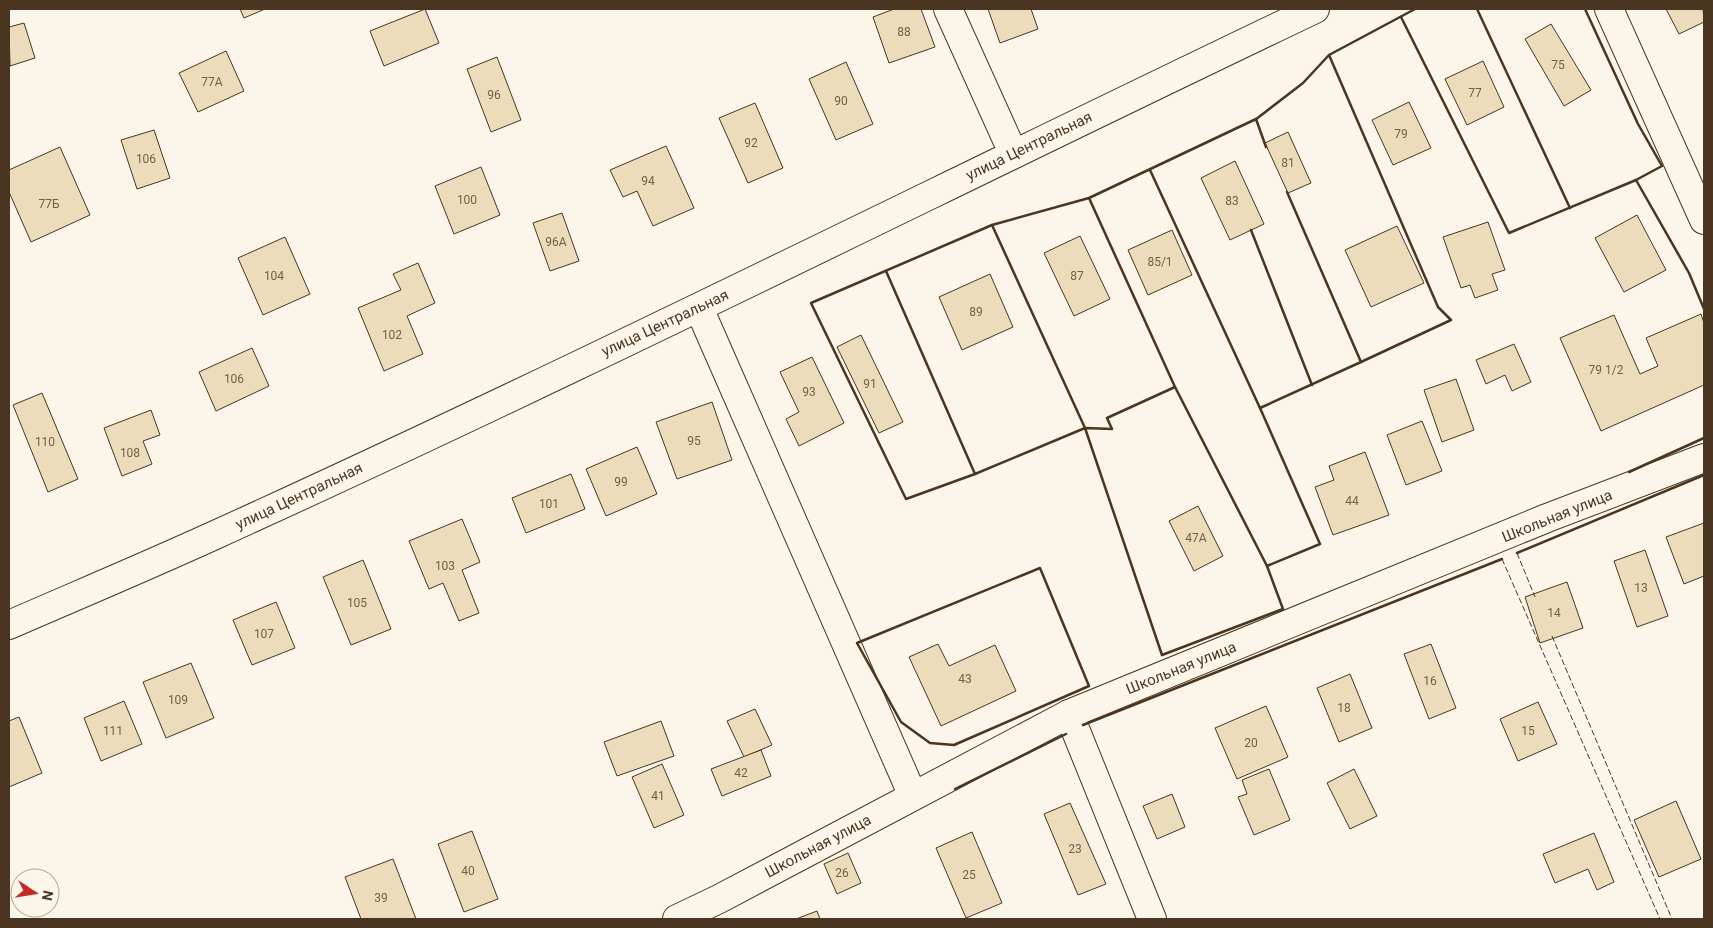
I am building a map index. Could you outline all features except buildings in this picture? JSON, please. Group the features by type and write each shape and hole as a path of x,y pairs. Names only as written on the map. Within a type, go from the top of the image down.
{"street":[{"path":"948,9 1013,153"},
{"name":"улица Центральная","path":"9,625 223,532 699,308 1013,153 1315,9"},
{"path":"1609,9 1704,220"},
{"path":"699,308 913,796"},
{"name":"Школьная улица","path":"677,919 728,895 1069,714 1547,518 1704,458"},
{"path":"1069,714 1152,919"}],"fence":[{"path":"1517,553 1535,597"},
{"path":"1502,559 1660,919"},
{"path":"1552,636 1672,919"}],"wall":[{"path":"1329,55 1415,9"},
{"path":"1477,9 1570,208"},
{"path":"1585,9 1638,124 1662,166 1636,180 1689,273 1704,309"},
{"path":"1401,17 1509,233 1636,180"},
{"path":"1255,120 1303,83 1329,55 1438,307 1451,320 1361,362"},
{"path":"992,225 1089,198 1256,119 1266,147"},
{"path":"1150,170 1260,408 1361,362 1287,192"},
{"path":"1089,198 1175,387"},
{"path":"992,225 1085,428 975,474 906,499 811,303 992,225"},
{"path":"1251,230 1312,385"},
{"path":"886,271 975,474"},
{"path":"1175,387 1267,566 1283,609 1162,655 1085,428 1112,429 1107,418 1175,387"},
{"path":"1260,408 1320,544 1267,566"},
{"path":"1629,472 1704,438"},
{"path":"1517,553 1704,475"},
{"path":"1083,725 1502,559"},
{"path":"1040,568 1089,686 954,745 930,743 901,722 857,643 1040,568"},
{"path":"955,789 1066,734"}]}
